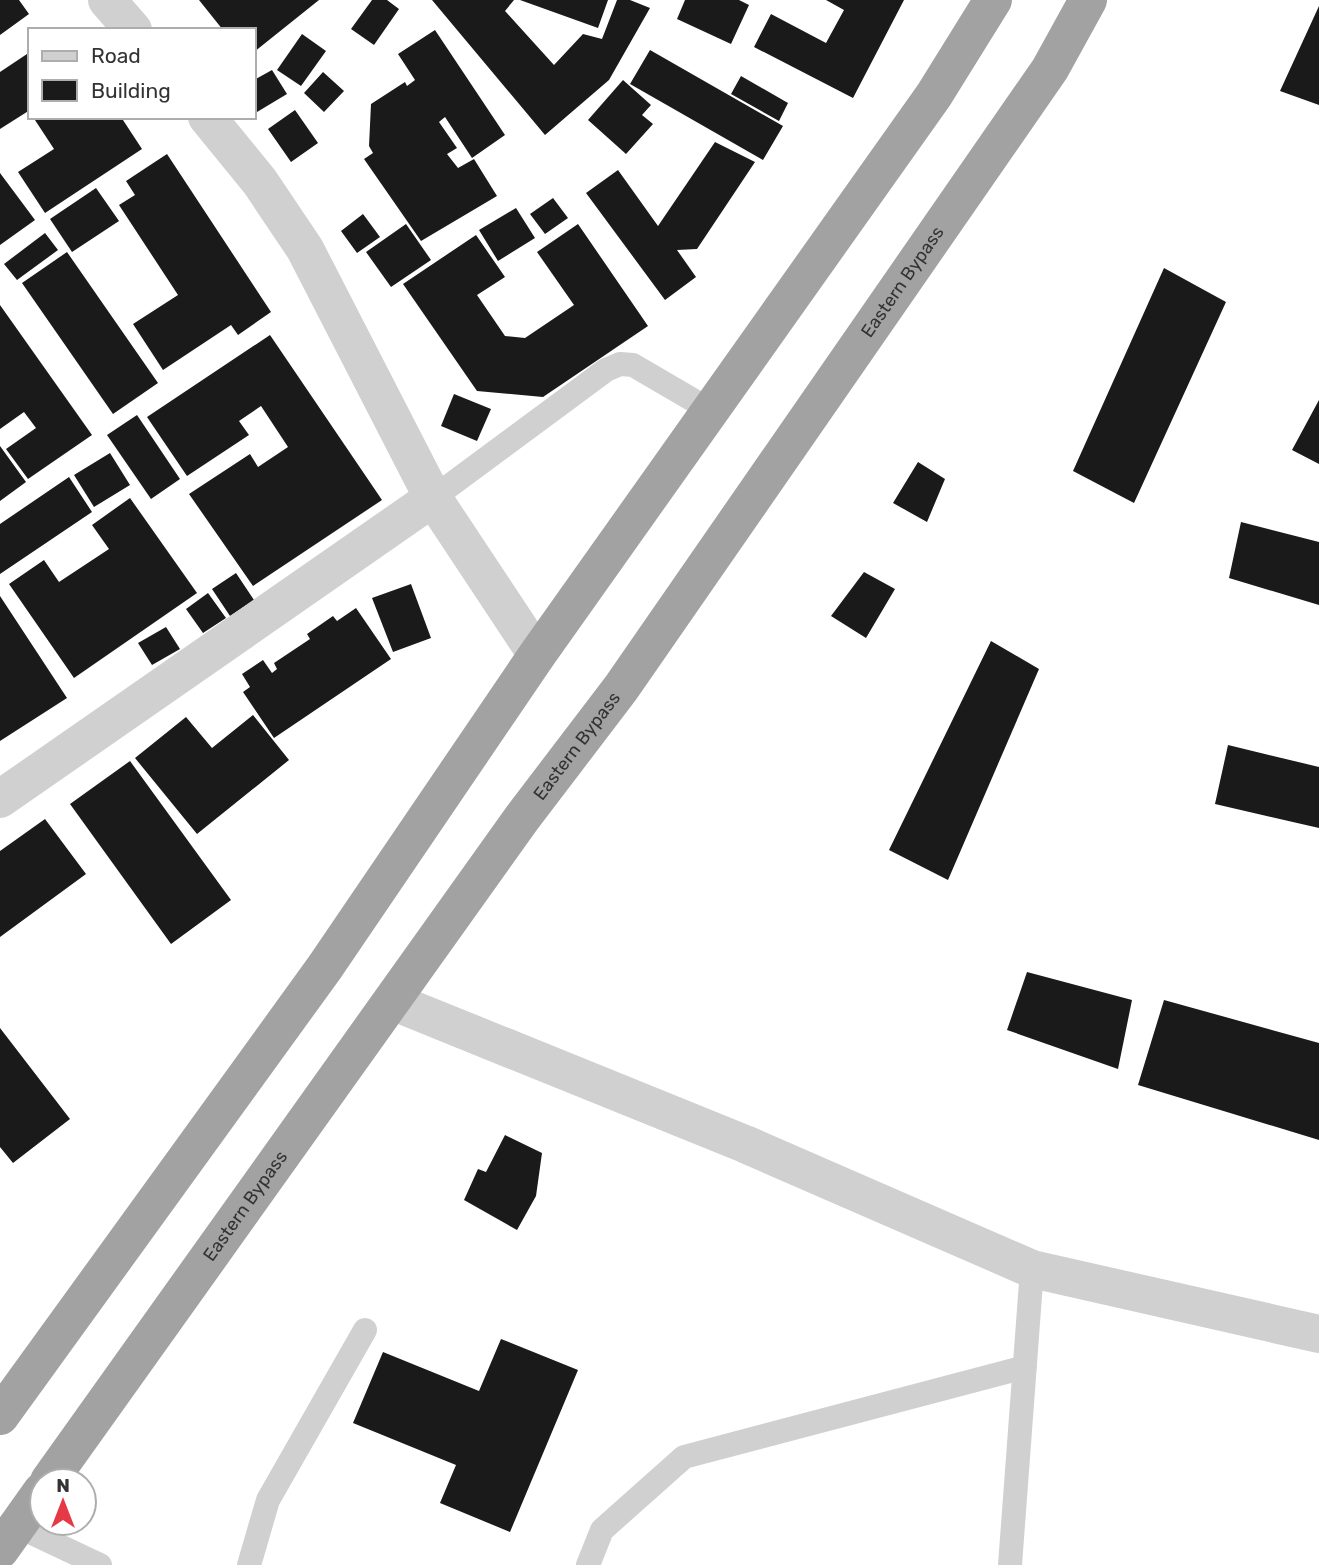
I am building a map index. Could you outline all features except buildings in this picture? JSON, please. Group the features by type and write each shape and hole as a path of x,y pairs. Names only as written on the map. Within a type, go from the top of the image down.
{"highway":[{"path":"0,1416 325,967 537,655 934,95 993,0"},
{"name":"Eastern Bypass","path":"59,1467 394,1002 522,818 637,665 1050,69 1088,0"},
{"path":"8,1538 28,1510"}],"street":[{"path":"107,0 131,28"},
{"path":"209,119 260,182 305,249 433,498 537,655"},
{"path":"0,799 433,498"},
{"path":"394,1002 745,1144 1032,1269 1319,1334"}],"lane":[{"path":"433,498 606,370 620,364 633,365 710,410"},
{"path":"1010,1565 1032,1269"},
{"path":"249,1565 268,1500 365,1329"},
{"path":"588,1565 602,1530 684,1457 1025,1367"},
{"path":"8,1538 100,1565"}]}
